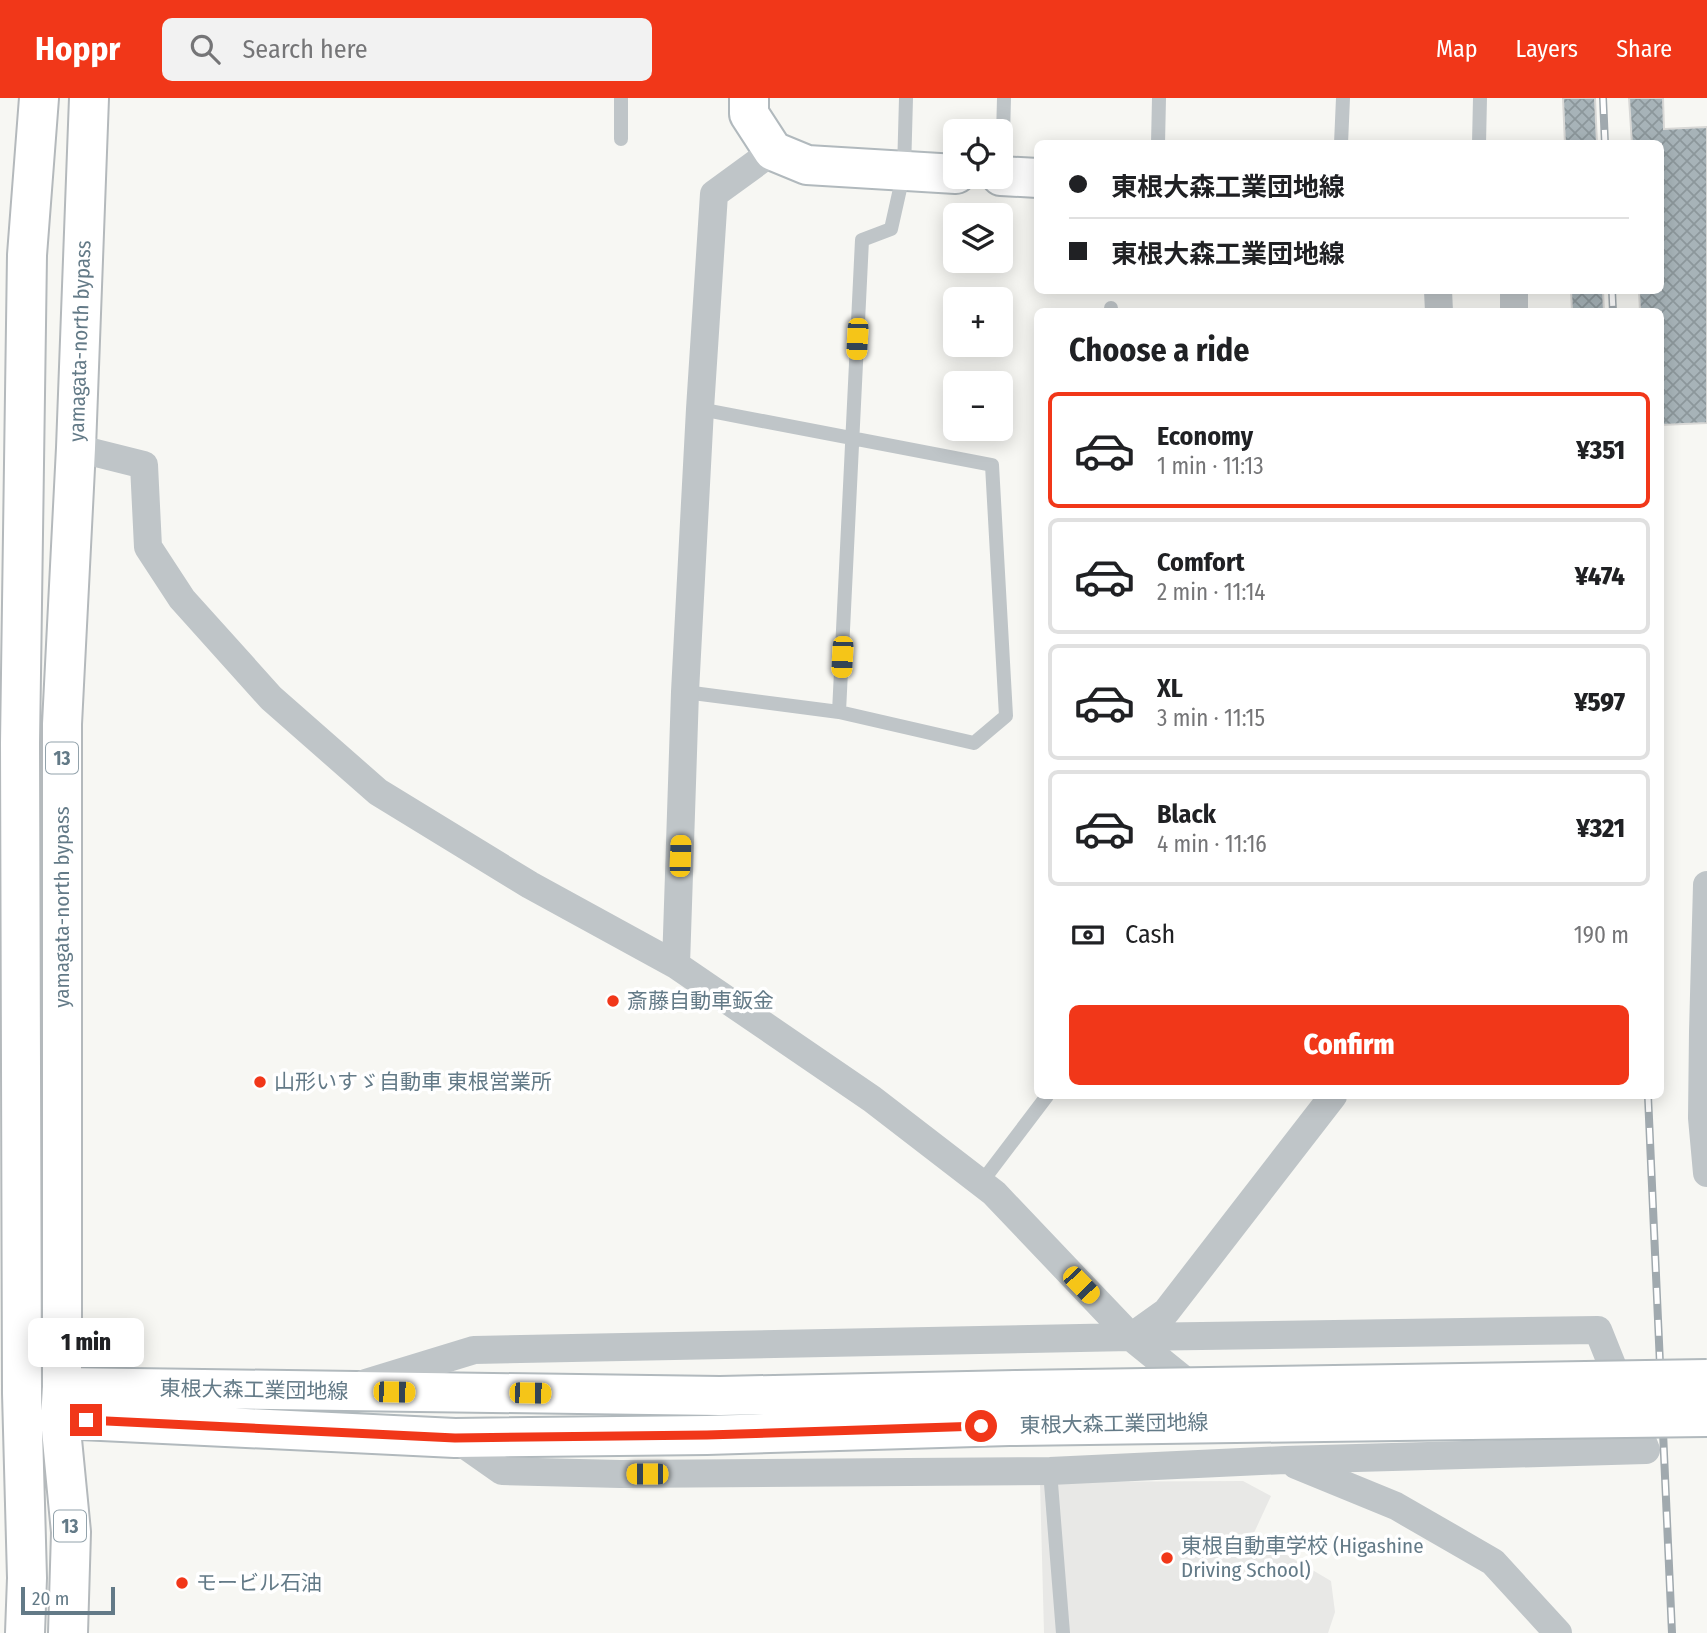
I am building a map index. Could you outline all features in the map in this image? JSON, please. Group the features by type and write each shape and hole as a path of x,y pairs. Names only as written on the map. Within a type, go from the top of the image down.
{"main road":[{"name":"yamagata-north bypass","path":"25,1633 27,1578 11,1393 27,255 39,98"},
{"name":"yamagata-north bypass","path":"68,1633 71,1532 61,1403 62,724 89,98"},
{"path":"749,98 749,114 773,151 807,165 943,173"},
{"name":"東根大森工業団地線","path":"61,1403 455,1438 707,1435 1013,1408 1707,1378"},
{"name":"東根大森工業団地線","path":"61,1403 340,1391 720,1395 1013,1408 1707,1417"},
{"path":"11,1393 61,1403"}],"street":[{"path":"676,965 685,692 714,194 773,151"},
{"path":"76,448 144,465 148,547 182,599 271,698 378,792 530,885 676,965 872,1099 994,1194 1131,1337 1285,1460 1396,1506 1493,1562 1558,1633"},
{"path":"1707,886 1707,1173"},
{"path":"1131,1337 1166,1312 1331,1099"},
{"path":"340,1391 474,1350 1598,1330 1646,1451 1285,1460 1049,1471 634,1474 502,1471 455,1438"}],"lane":[{"path":"621,98 621,139"},
{"path":"839,712 862,240 891,229 904,171 906,98"},
{"path":"1004,98 1014,177"},
{"path":"1158,140 1159,98"},
{"path":"1341,140 1343,98"},
{"path":"1479,140 1480,98"},
{"path":"685,692 839,712 974,743 1006,716 992,465 700,409"},
{"path":"981,1184 1045,1099"},
{"path":"1049,1471 1063,1633"}],"shaded area":[{"name":"東根自動車学校 (Higashine Driving School)","path":"1243,1481 1271,1496 1253,1535 1331,1581 1335,1612 1328,1633 1044,1633 1040,1482"}],"building":[{"path":"1563,98 1595,98 1597,140 1565,140"},
{"path":"1629,98 1663,98 1664,129 1707,127 1707,423 1664,425 1664,308 1640,308 1639,294 1664,294 1664,140 1632,140"},
{"path":"1571,294 1603,294 1604,308 1572,308"}],"railway":[{"path":"1603,98 1605,140"},
{"path":"1612,294 1613,308"},
{"path":"1648,1099 1672,1633"}],"place":[{"name":"斎藤自動車鈑金","path":"613,1001"},
{"name":"山形いすゞ自動車 東根営業所","path":"260,1082"},
{"name":"東根自動車学校 (Higashine Driving School)","path":"1167,1558"},
{"name":"モービル石油","path":"182,1583"}],"route":[{"path":"86,1420 455,1438 707,1435 981,1426"}]}
